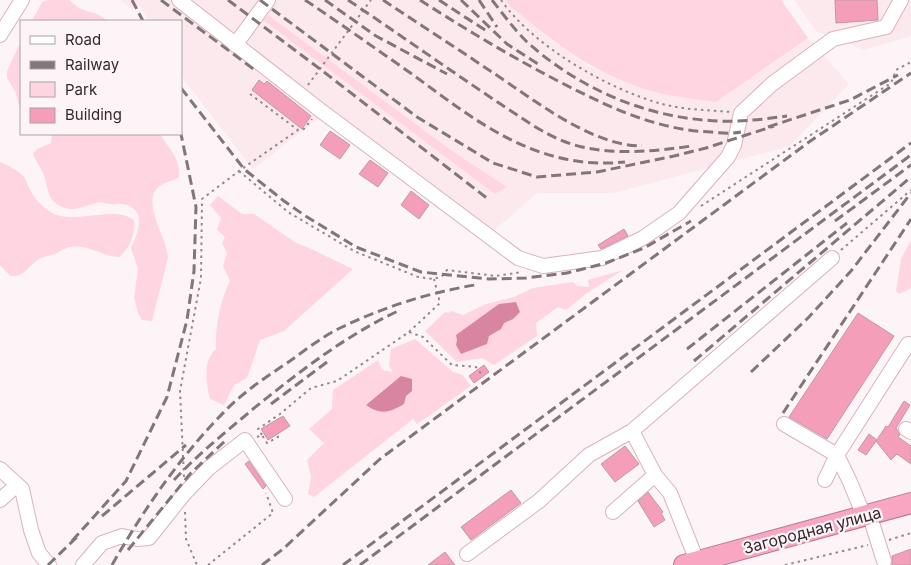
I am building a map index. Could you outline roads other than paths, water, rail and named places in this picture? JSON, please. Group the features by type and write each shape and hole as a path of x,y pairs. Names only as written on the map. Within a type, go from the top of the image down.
{"highway":[{"name":"Загородная улица","path":"690,563 872,528 911,504"},
{"name":"Загородная улица","path":"718,565 872,528 911,515"}],"lane":[{"path":"0,35 22,0"},
{"path":"178,0 300,95 518,258 543,266 602,258 643,238 679,213 728,157 734,144 740,113 772,84 833,39 886,26 901,0"},
{"path":"235,45 268,0"},
{"path":"466,554 539,501 589,454 632,431 832,258"},
{"path":"825,480 837,455 908,344"},
{"path":"784,424 837,455 872,528 884,561"},
{"path":"632,431 655,475 670,493 690,563"},
{"path":"83,565 102,543 122,536 136,539 149,538 184,494 209,468 245,440 264,455 285,499"},
{"path":"0,469 22,489 31,530 39,553 49,565"},
{"path":"613,512 655,475"},
{"path":"0,500 17,485"}],"railway":[{"path":"132,0 142,20"},
{"path":"161,0 256,71"},
{"path":"228,0 488,199"},
{"path":"260,0 417,117 493,163 537,177 597,172 674,156 706,148 774,126"},
{"path":"305,0 460,109 510,139 537,151 564,159 594,163 625,162"},
{"path":"325,0 376,36 447,74"},
{"path":"348,0 519,116 560,140 582,147 623,152 692,146"},
{"path":"383,0 563,119 603,138 623,144 642,146"},
{"path":"420,0 523,62 613,108 670,127 719,133 741,132"},
{"path":"439,0 488,32"},
{"path":"461,0 507,44 538,64"},
{"path":"479,0 497,27"},
{"path":"492,0 526,41 545,57 586,84 609,95 656,112 680,117 714,121 746,121 787,116"},
{"path":"262,565 283,549 380,459 809,142 911,73"},
{"path":"768,127 850,100 898,75"},
{"path":"182,89 244,169 284,201 356,247 421,272 489,279 526,278 567,273 606,263 644,248 691,221"},
{"path":"72,541 126,481 167,397 187,320 194,271 196,207 181,135"},
{"path":"343,565 911,143"},
{"path":"360,565 911,155"},
{"path":"835,221 911,165"},
{"path":"694,361 911,177"},
{"path":"751,372 808,318 851,271 911,193"},
{"path":"783,413 911,219"},
{"path":"687,349 847,223"},
{"path":"112,565 164,483 210,427 248,390 325,337 354,321 422,297 475,285"},
{"path":"174,480 222,435 305,368 341,343 398,311"},
{"path":"271,404 331,359"},
{"path":"128,550 190,474 226,440"},
{"path":"102,516 186,445"},
{"path":"48,565 77,537"}]}
